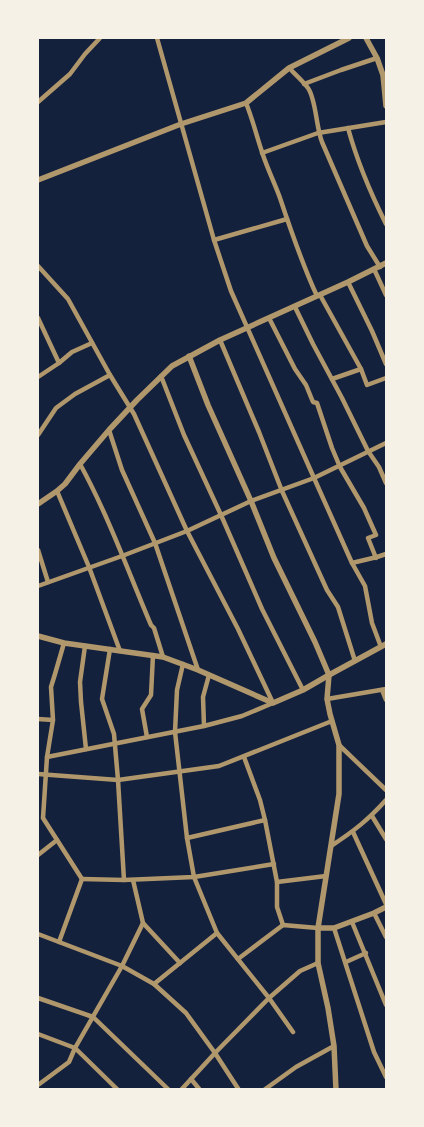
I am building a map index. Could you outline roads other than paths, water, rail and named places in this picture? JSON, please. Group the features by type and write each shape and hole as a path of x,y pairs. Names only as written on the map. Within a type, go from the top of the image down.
{"street":[{"path":"38,102 70,74 100,38"},
{"path":"47,757 204,726 242,716 303,690 384,646 372,623 365,586 352,563 231,291 214,240 157,38"},
{"path":"38,180 181,124 246,103 289,68 346,38"},
{"path":"366,38 382,75 386,106"},
{"path":"304,84 341,70 378,62 386,63"},
{"path":"289,68 308,88 313,101 318,133 367,246 380,266"},
{"path":"246,103 254,122 262,153 308,278 361,369 367,385 386,378"},
{"path":"262,153 318,133 386,122"},
{"path":"348,128 365,176 386,224"},
{"path":"214,240 286,219"},
{"path":"38,504 65,484 109,430 172,366 220,340 348,282 386,262"},
{"path":"38,266 68,299 134,414 187,531 238,629 273,703"},
{"path":"374,269 386,295"},
{"path":"348,282 386,364"},
{"path":"294,306 368,451 386,482"},
{"path":"38,318 59,363"},
{"path":"269,318 306,385 313,402 317,403 340,466 364,508 376,535 368,538 376,558"},
{"path":"220,340 282,491 327,590 338,606 355,661"},
{"path":"38,378 72,352 92,343"},
{"path":"189,356 274,558 329,675 327,699 339,746 339,794 318,928 318,963 334,1046 336,1090"},
{"path":"332,378 361,369"},
{"path":"38,434 56,408 75,394 110,375"},
{"path":"162,376 184,435 222,515 262,609 303,690"},
{"path":"109,430 122,470 155,543 198,670"},
{"path":"38,586 187,531 251,501 314,478 386,443"},
{"path":"80,464 95,491 151,625 154,628 163,657"},
{"path":"57,491 89,567 120,651"},
{"path":"38,550 48,582"},
{"path":"352,563 386,554"},
{"path":"38,636 64,643 163,657 198,670 273,703"},
{"path":"64,643 51,687 53,720 47,757 43,818 82,879"},
{"path":"85,646 80,682 86,749"},
{"path":"110,649 102,700 114,734 124,880"},
{"path":"147,737 142,709 151,695 153,656"},
{"path":"183,664 177,690 175,732 187,838 194,877 217,933 269,998 293,1032"},
{"path":"204,726 203,697 208,675"},
{"path":"327,699 384,690 386,700"},
{"path":"38,719 53,720"},
{"path":"38,774 118,780 219,766 332,721"},
{"path":"339,746 386,790"},
{"path":"244,757 260,800 265,820 277,882 277,907 283,925"},
{"path":"331,846 354,832 386,800"},
{"path":"372,816 386,839"},
{"path":"38,821 43,818"},
{"path":"187,838 265,820"},
{"path":"238,959 283,925 334,928 374,913 386,905 354,832"},
{"path":"38,855 57,840"},
{"path":"82,879 133,880 194,877 274,864"},
{"path":"277,882 326,876"},
{"path":"60,942 82,879"},
{"path":"133,880 143,923 180,963"},
{"path":"374,913 386,937"},
{"path":"352,922 386,1005"},
{"path":"38,1085 69,1062 75,1048 122,966 143,923"},
{"path":"334,928 374,1052 386,1077"},
{"path":"154,984 217,933"},
{"path":"38,934 122,966 154,984 186,1013 239,1090"},
{"path":"346,962 366,953"},
{"path":"181,1090 269,998 300,971 318,963"},
{"path":"38,998 93,1017 169,1090"},
{"path":"38,1034 75,1048 118,1090"},
{"path":"264,1090 296,1067 334,1046"},
{"path":"191,1080 200,1090"}]}
